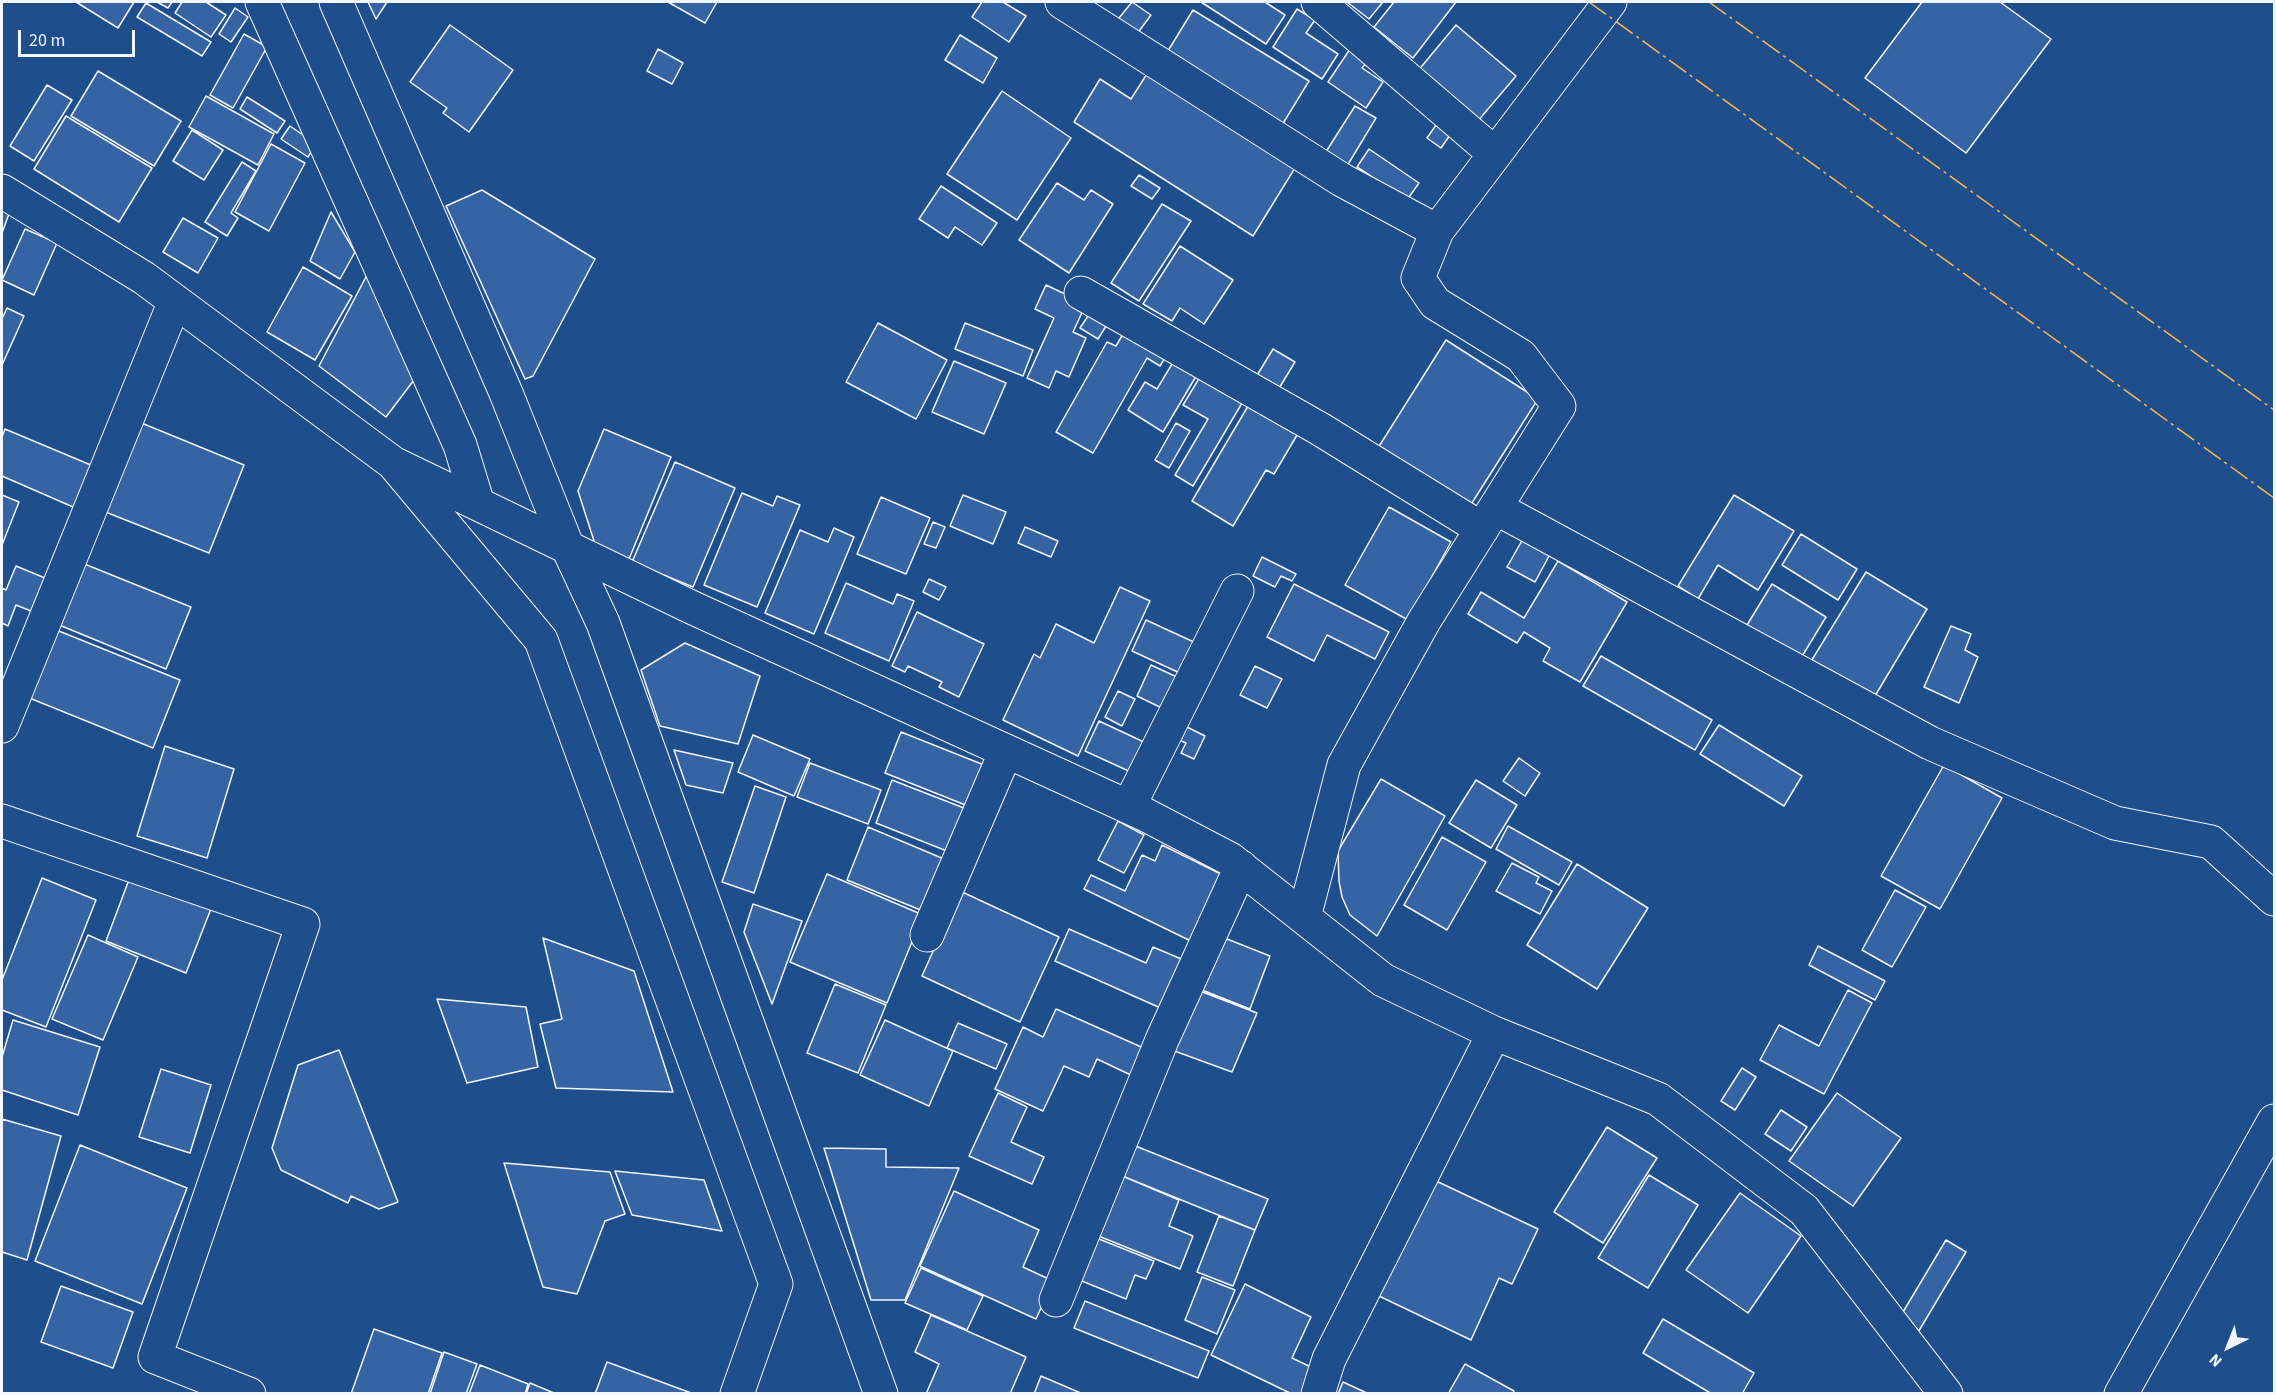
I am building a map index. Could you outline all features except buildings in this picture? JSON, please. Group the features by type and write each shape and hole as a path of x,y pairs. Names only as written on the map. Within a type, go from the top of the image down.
{"street":[{"path":"262,2 460,445 478,504"},
{"path":"336,2 506,393 568,548 603,623 882,1394"},
{"path":"1062,2 1342,180 1437,231"},
{"path":"1318,2 1495,154"},
{"path":"1304,917 1344,765 1424,621 1559,406 1521,356 1435,303 1418,278 1437,231 1610,2"},
{"path":"2,191 144,278 393,463 702,612 1129,806 1230,859 1383,980 1494,1033 1658,1099 1804,1210 1946,1394"},
{"path":"1081,294 1320,429 1930,743 2115,823 2211,842 2274,899"},
{"path":"2,726 175,302"},
{"path":"393,463 541,640 776,1284 737,1394"},
{"path":"1129,806 1237,591"},
{"path":"927,935 1006,751"},
{"path":"2,821 303,924 154,1357 249,1394"},
{"path":"1056,1300 1162,1040 1241,867"},
{"path":"1318,1394 1329,1359 1494,1033"},
{"path":"2121,1394 2274,1121"}],"power":[{"path":"1589,2 2274,498"},
{"path":"1709,2 2274,410"}]}
